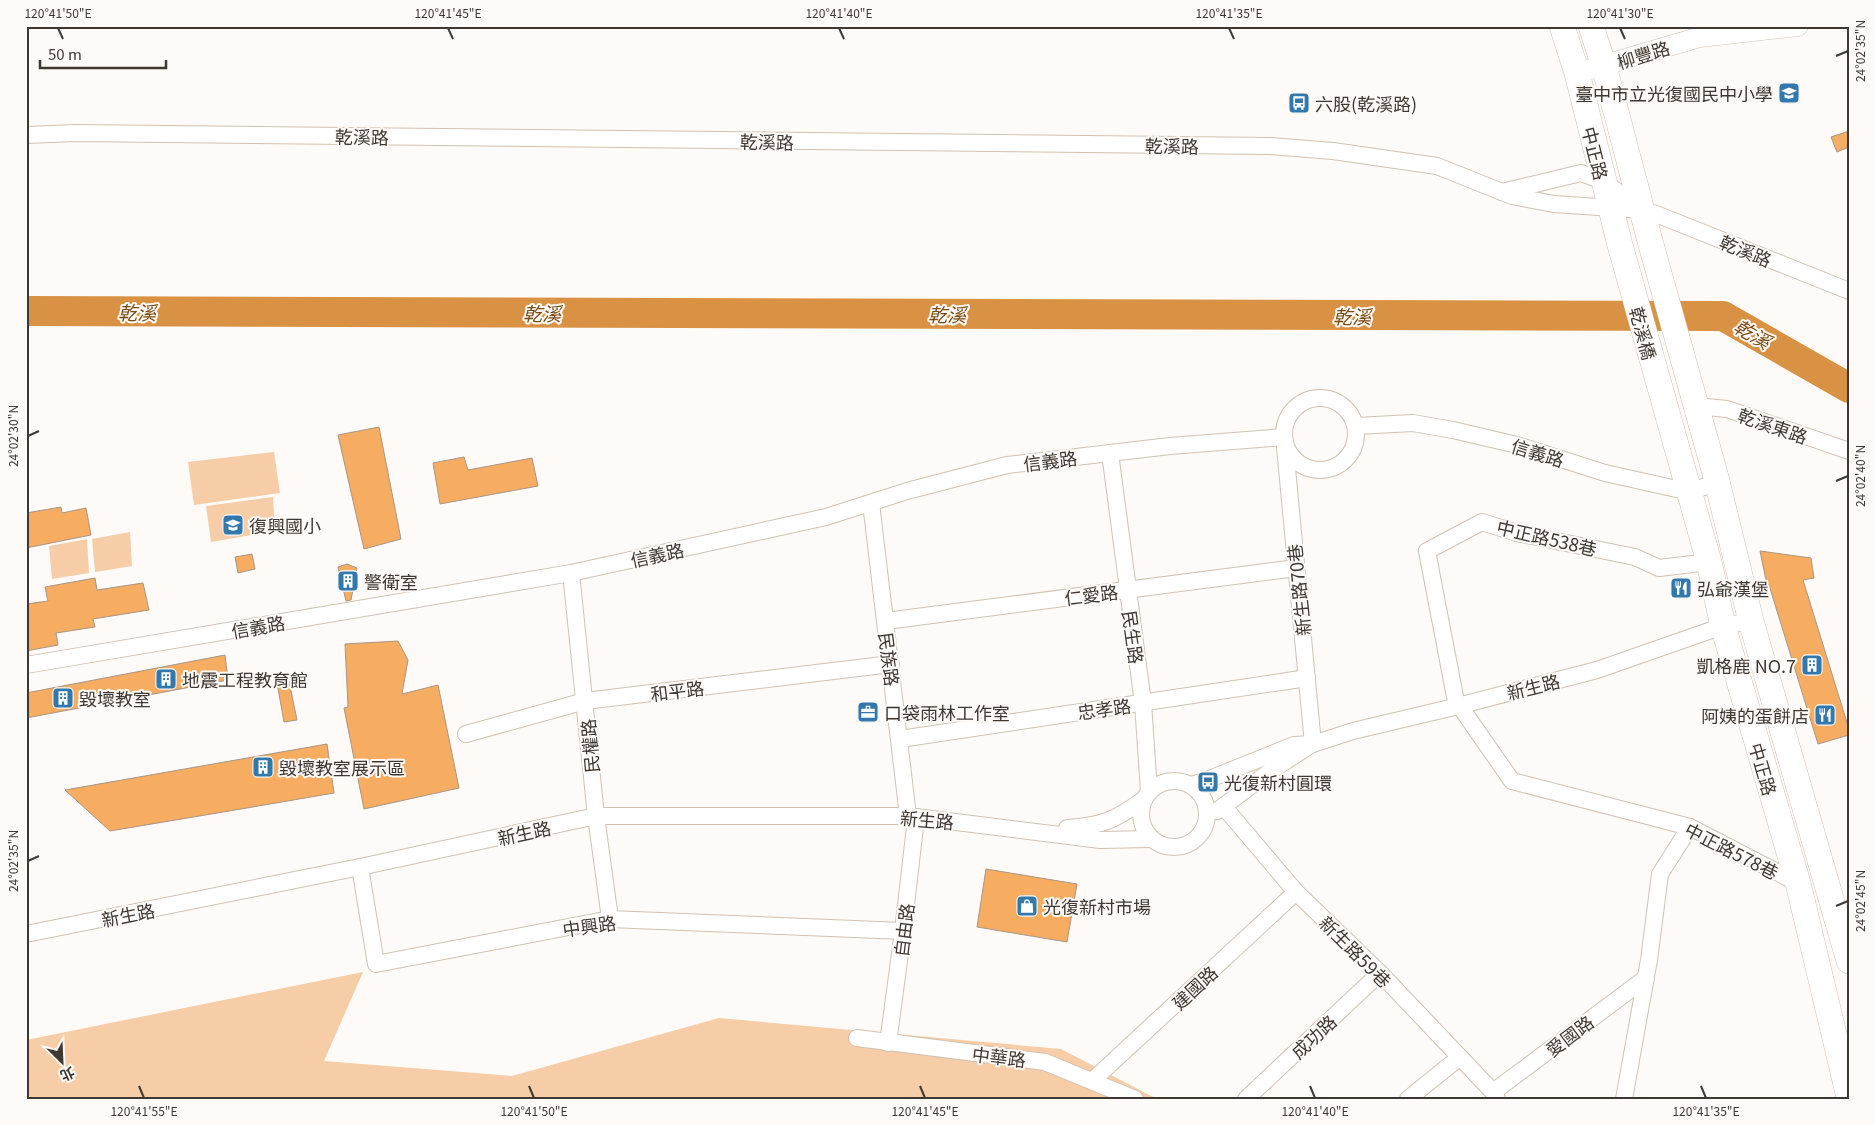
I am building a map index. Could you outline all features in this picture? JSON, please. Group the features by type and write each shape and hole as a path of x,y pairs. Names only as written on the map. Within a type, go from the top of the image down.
{"main road":[{"name":"中正路","path":"1562,26 1577,73 1622,252"},
{"name":"中正路","path":"1591,26 1604,66 1650,241"},
{"name":"乾溪橋","path":"1650,241 1695,402"},
{"name":"乾溪橋","path":"1622,252 1666,413"},
{"name":"中正路","path":"1695,402 1751,621 1849,961"},
{"name":"中正路","path":"1666,413 1709,562 1723,626 1840,1030 1849,1097"}],"street":[{"name":"柳豐路","path":"1577,73 1700,37 1798,26"},
{"name":"乾溪路","path":"26,135 106,133 1270,146 1333,151 1436,166 1512,196 1554,204 1643,210 1849,291"},
{"name":"乾溪路","path":"1502,192 1581,173 1603,181 1643,210"},
{"path":"1321,397 1333,400 1344,406 1356,426 1356,438 1352,450 1340,463 1324,470 1312,469 1302,465 1293,458 1286,448 1284,437 1285,425 1290,414 1298,404 1315,398 1321,397"},
{"name":"乾溪東路","path":"1695,402 1727,409 1849,451"},
{"name":"信義路","path":"1356,426 1413,423 1453,430 1517,445 1606,472 1690,492"},
{"name":"信義路","path":"26,665 571,573 826,517 907,491 1007,465 1170,446 1284,437"},
{"name":"新生路70巷","path":"1284,437 1313,744"},
{"name":"民生路","path":"1110,453 1143,703 1146,796"},
{"path":"1690,492 1717,482"},
{"name":"民族路","path":"871,503 900,739 912,817"},
{"name":"中正路538巷","path":"1458,706 1427,552 1482,522 1517,533 1635,557 1659,568 1709,562"},
{"name":"仁愛路","path":"886,621 1296,568"},
{"name":"民權路","path":"571,573 596,816 610,919"},
{"name":"新生路","path":"1030,830 1044,834 1100,840 1151,839 1160,845 1171,848 1186,845 1200,836 1208,816 1224,807 1272,770 1313,744 1353,731 1597,670 1723,626 1751,621"},
{"name":"和平路","path":"466,734 585,701 891,664"},
{"name":"忠孝路","path":"900,739 1307,678"},
{"name":"中正路578巷","path":"1458,706 1512,780 1690,826 1798,883"},
{"name":"新生路","path":"26,934 360,867 596,816 912,817 1030,830 1085,827 1102,824 1118,817 1156,786 1165,781 1174,780 1191,785 1294,745 1313,744"},
{"path":"1191,785 1204,797 1208,806 1208,816"},
{"path":"1146,796 1141,820 1144,830 1151,839"},
{"name":"新生路59巷","path":"1224,807 1296,892 1380,973 1495,1095"},
{"name":"自由路","path":"888,1043 903,932 912,817"},
{"path":"1624,1099 1646,978 1660,874 1690,826"},
{"name":"中興路","path":"360,867 376,964 610,919 903,932"},
{"name":"建國路","path":"1092,1081 1296,892"},
{"name":"成功路","path":"1246,1099 1380,973"},
{"name":"愛國路","path":"1495,1095 1646,978"},
{"name":"中華路","path":"857,1038 1045,1062 1135,1099"},
{"path":"1408,1099 1460,1057"}],"shaded area":[{"path":"274,452 280,493 194,505 188,462"},
{"path":"273,497 275,531 211,542 206,506"},
{"path":"130,532 132,566 95,572 92,539"},
{"path":"87,539 89,573 52,579 49,546"},
{"path":"363,972 324,1061 512,1076 719,1018 1061,1049 1157,1099 26,1099 26,1040"}],"building":[{"path":"1849,131 1849,147 1837,152 1831,137"},
{"path":"379,427 401,539 364,549 338,435"},
{"path":"464,457 468,470 532,458 538,486 440,504 433,463"},
{"path":"61,507 62,513 86,508 91,535 26,548 26,513"},
{"name":"凱格鹿 NO.7","path":"1760,551 1811,558 1814,578 1803,580 1849,729 1849,735 1818,744 1769,585 1767,585"},
{"path":"252,554 255,569 238,573 235,557"},
{"name":"警衛室","path":"347,564 357,568 351,600 346,601 338,567"},
{"path":"95,578 97,590 143,583 149,610 93,619 95,627 56,633 58,645 26,651 26,604 48,601 45,587"},
{"path":"398,641 408,660 402,694 438,685 459,788 364,809 344,708 348,707 345,644"},
{"name":"地震工程教育館","path":"225,655 228,680 26,718 26,693"},
{"path":"289,681 297,720 284,722 277,683"},
{"name":"毀壞教室展示區","path":"327,744 334,793 110,831 65,790"},
{"name":"光復新村市場","path":"986,869 1077,884 1067,942 977,927"}],"waterway":[{"name":"乾溪","path":"26,311 1723,316 1849,388"}],"place":[{"name":"臺中市立光復國民中小學","path":"1789,93"},
{"name":"六股(乾溪路)","path":"1299,103"},
{"name":"復興國小","path":"233,525"},
{"name":"警衛室","path":"348,581"},
{"name":"弘爺漢堡","path":"1681,588"},
{"name":"凱格鹿 NO.7","path":"1812,665"},
{"name":"地震工程教育館","path":"166,679"},
{"name":"毀壞教室","path":"63,698"},
{"name":"口袋雨林工作室","path":"868,712"},
{"name":"阿姨的蛋餅店","path":"1825,715"},
{"name":"毀壞教室展示區","path":"263,767"},
{"name":"光復新村圓環","path":"1208,782"},
{"name":"光復新村市場","path":"1027,906"}]}
